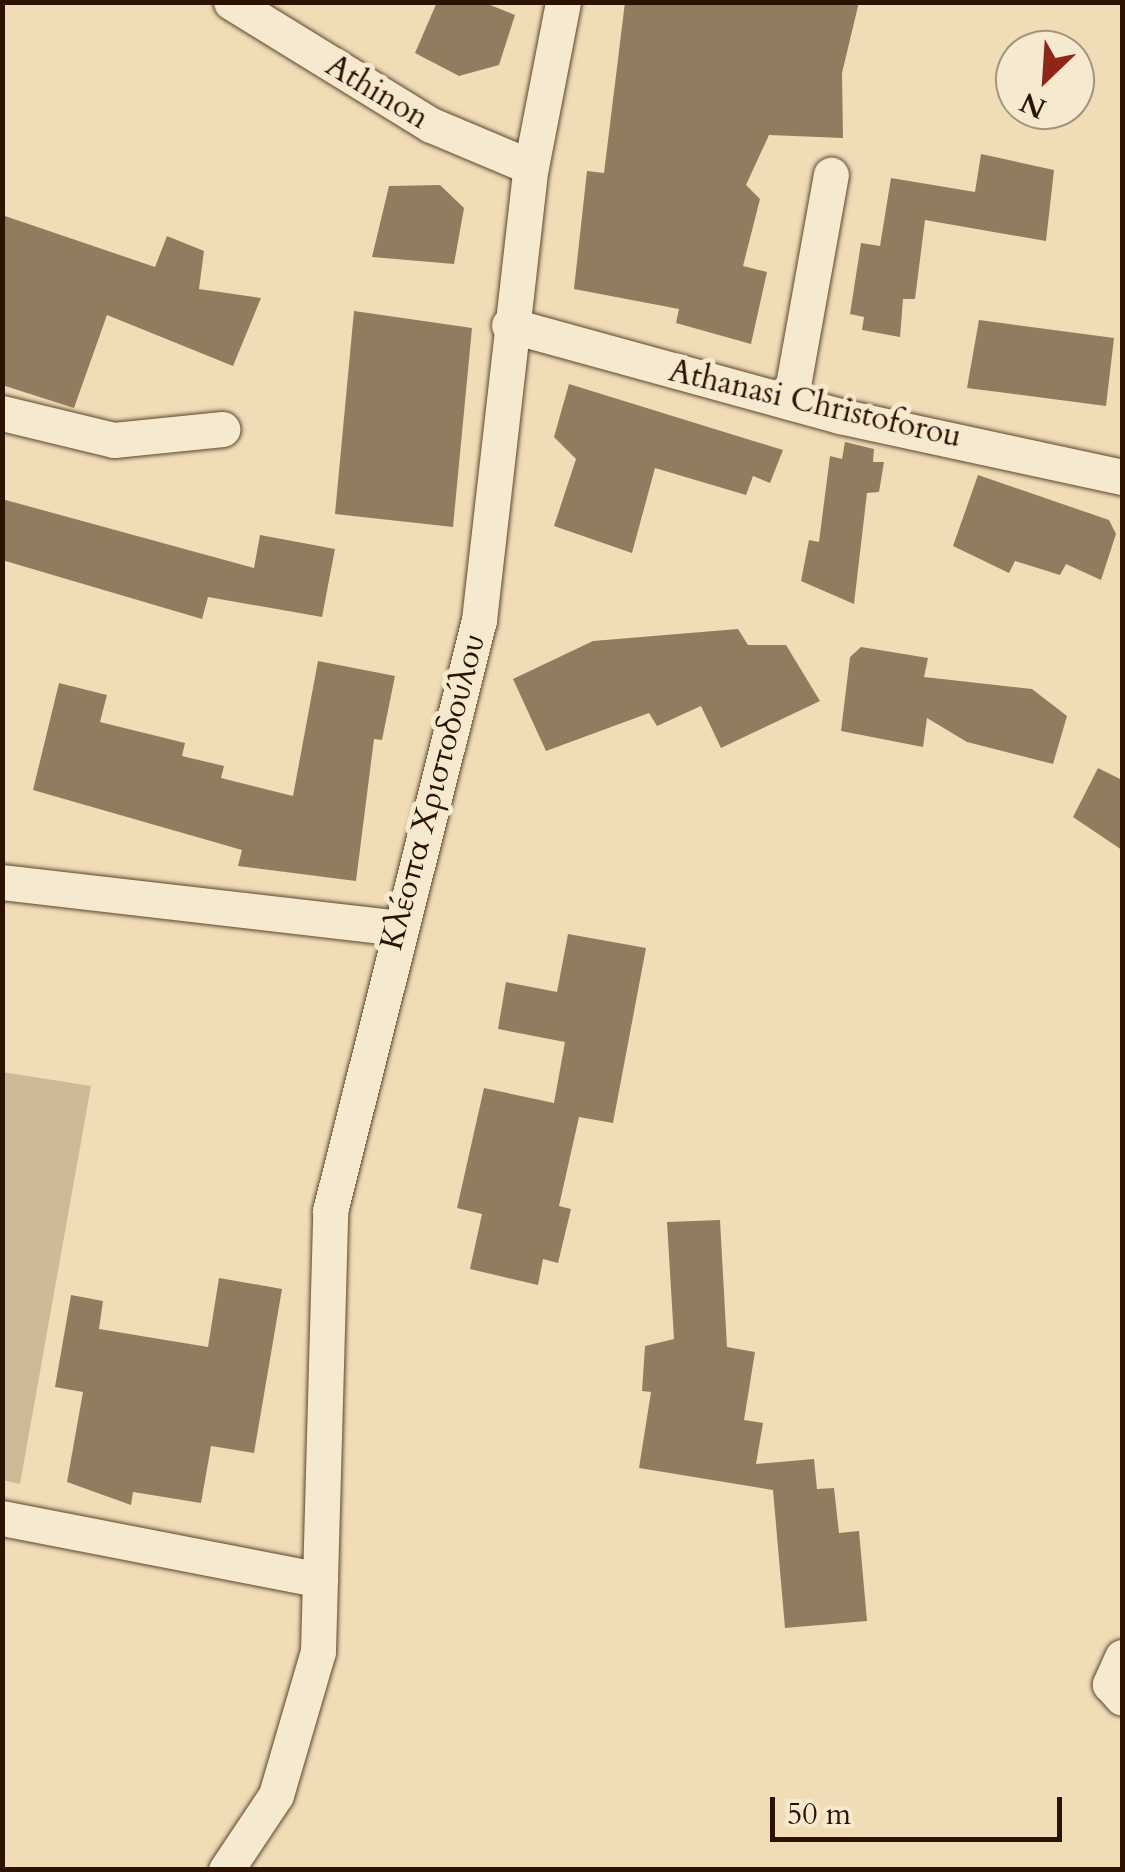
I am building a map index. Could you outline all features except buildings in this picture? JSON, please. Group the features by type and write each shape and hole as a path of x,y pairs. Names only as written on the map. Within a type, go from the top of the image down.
{"street":[{"name":"Athinon","path":"231,2 431,125 530,167"},
{"name":"Κλέοπα Χριστοδούλου","path":"226,1870 276,1794 302,1730 320,1580 330,1211 397,928 479,620 509,325 530,167 564,2"},
{"path":"790,402 831,175"},
{"name":"Athanasi Christoforou","path":"509,325 790,402 1122,477"},
{"path":"2,412 114,440 222,429"},
{"path":"2,882 397,928"},
{"path":"2,1518 320,1580"},
{"path":"1122,1656 1110,1684 1122,1698"}],"shaded area":[{"path":"2,1072 91,1086 20,1484 2,1480"}]}
